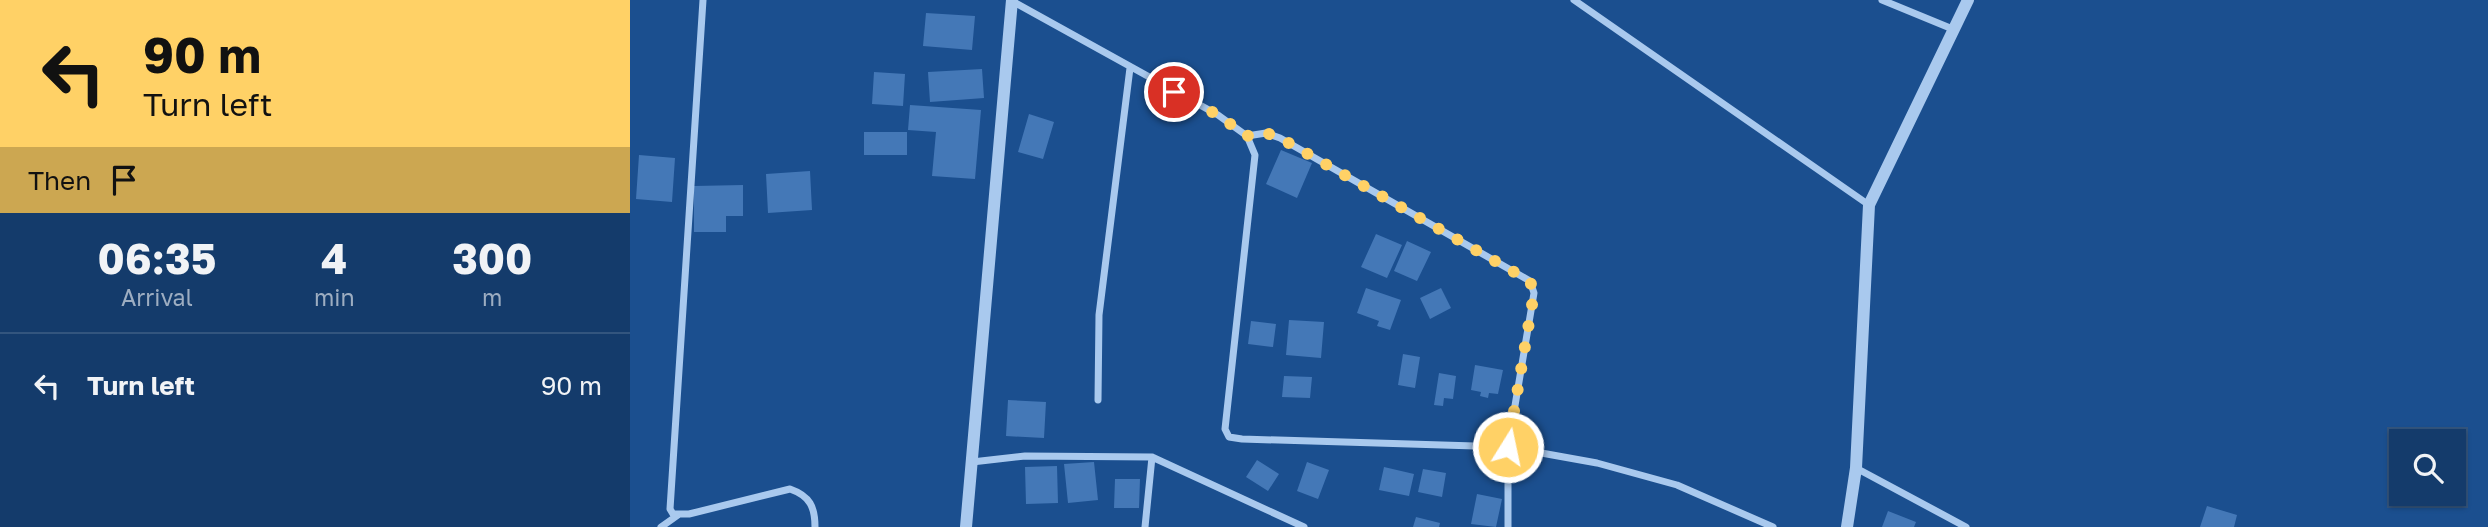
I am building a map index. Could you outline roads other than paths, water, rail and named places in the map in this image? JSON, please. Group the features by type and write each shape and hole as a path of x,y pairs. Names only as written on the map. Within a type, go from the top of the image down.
{"street":[{"path":"678,515 673,514 670,503 703,0"},
{"path":"1574,0 1869,205"},
{"path":"1882,0 1955,30"},
{"path":"1847,527 1856,468 1869,205 1968,0"},
{"path":"966,527 1012,1 1218,115 1247,136 1255,155 1225,429 1229,437 1508,447 1597,463 1677,485 1773,527"},
{"path":"1098,400 1099,315 1130,68"},
{"path":"1247,136 1266,133 1280,138 1530,281 1534,293 1508,447 1508,527"},
{"path":"971,462 1025,456 1152,457 1304,527"},
{"path":"1145,527 1152,457"},
{"path":"1856,468 1966,527"},
{"path":"661,527 678,515 790,489 808,498 813,508 815,527"}]}
